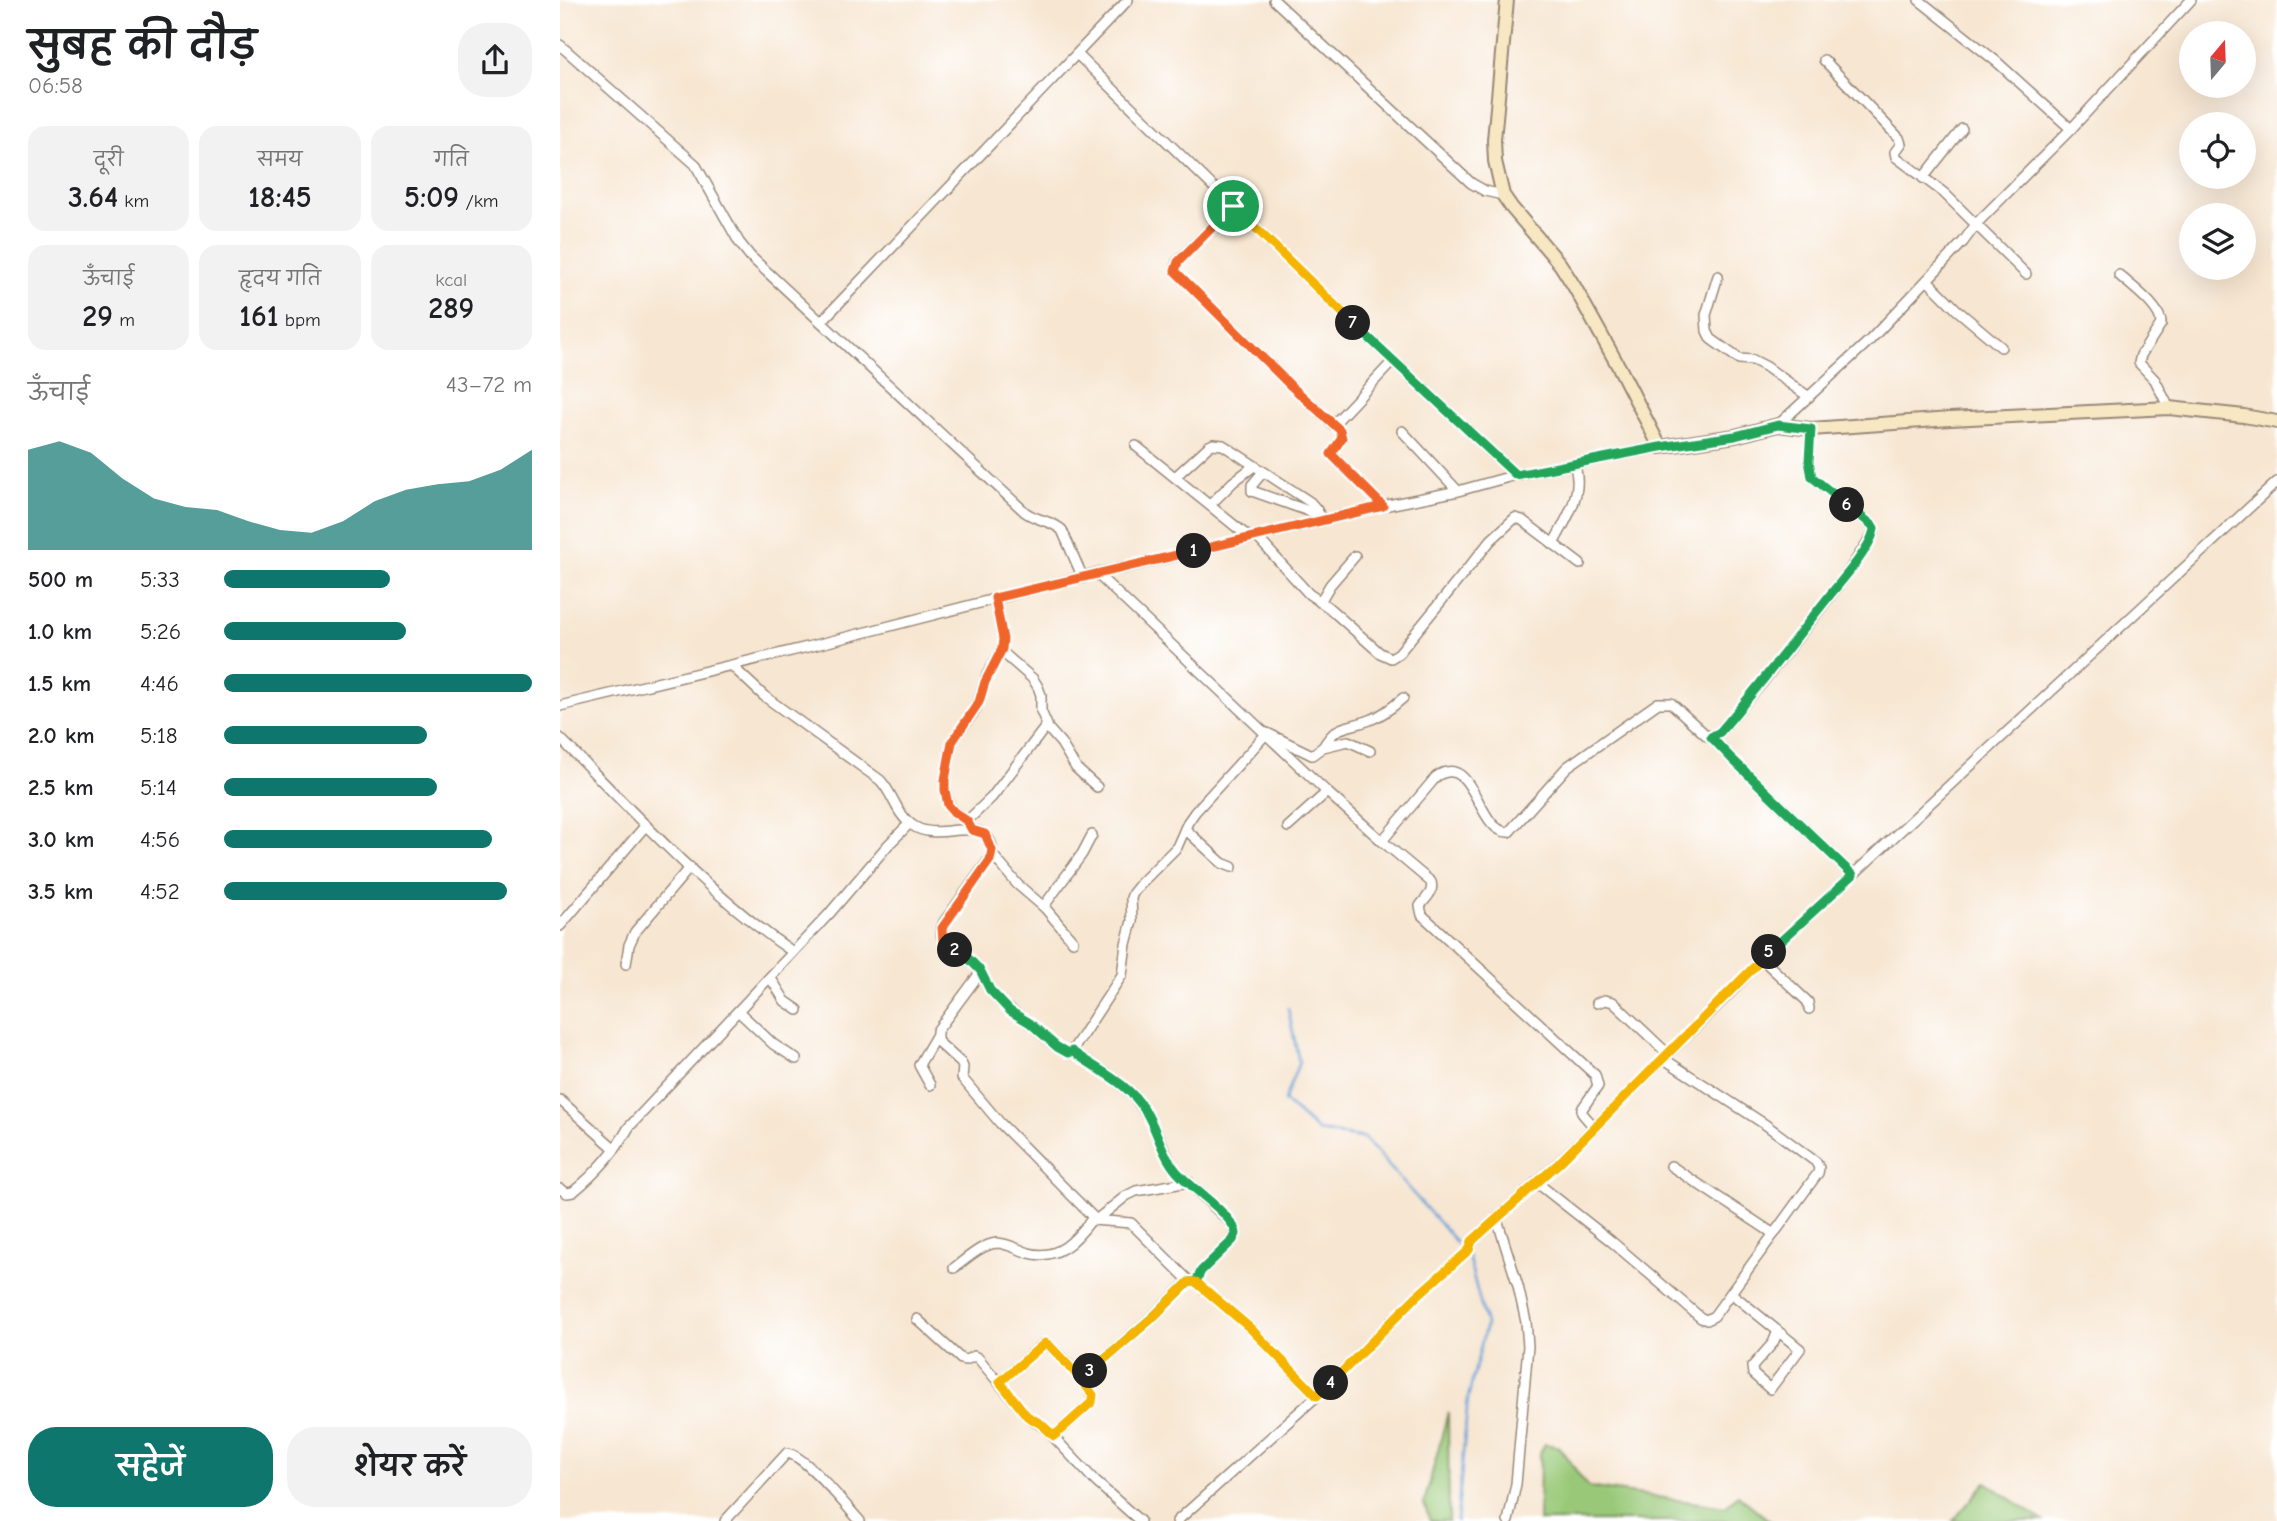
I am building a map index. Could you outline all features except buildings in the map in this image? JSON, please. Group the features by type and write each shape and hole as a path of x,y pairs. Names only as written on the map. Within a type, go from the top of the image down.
{"street":[{"path":"822,321 1128,0"},
{"path":"1274,0 1471,183 1485,191 1503,195"},
{"path":"1507,0 1494,140 1495,161 1503,195 1560,264 1574,286 1660,447"},
{"path":"1919,0 1997,62 2071,129"},
{"path":"1778,425 1861,348 2192,0"},
{"path":"560,45 695,164 744,249 1025,512 1033,518 1057,525 1062,530 1083,578"},
{"path":"1078,55 1393,361 1516,475"},
{"path":"1824,60 1899,138 1901,144 1895,152 1896,157 1944,193 2026,274"},
{"path":"1923,178 1962,129"},
{"path":"1233,206 1178,262 1175,271 1342,434 1331,454 1383,506"},
{"path":"2119,275 2155,308 2161,318 2161,324 2138,363 2155,380 2169,408"},
{"path":"1718,276 1706,315 1707,331 1711,339 1739,359 1753,360 1765,366 1809,397"},
{"path":"1927,280 1957,310 2001,347"},
{"path":"1334,425 1393,361"},
{"path":"560,706 732,666 1321,518 1458,491 1516,475 1660,447 1735,436 1778,425 1811,429 2169,408 2277,422"},
{"path":"1711,737 1720,732 1762,682 1845,577 1874,532 1872,525 1812,477 1809,461 1811,429"},
{"path":"1402,431 1458,491"},
{"path":"1175,477 1213,443 1223,444 1310,502 1321,518"},
{"path":"1136,446 1253,537 1309,594 1380,653 1391,658 1399,653 1485,547 1515,518 1522,520 1580,564"},
{"path":"1553,544 1574,502 1577,482 1574,464"},
{"path":"1210,505 1254,466"},
{"path":"1264,472 1252,485 1252,491 1321,518"},
{"path":"1177,1521 1317,1396 1417,1296 1469,1250 1472,1241 1594,1127 1762,959 2277,482"},
{"path":"1320,602 1327,589 1355,555"},
{"path":"1096,573 1327,792 1431,882 1433,888 1420,906 1422,915 1595,1075 1598,1086 1584,1105 1582,1113 1594,1127"},
{"path":"995,598 1003,639 1001,652 985,682 979,702 949,751 945,780 946,798 954,812 985,834 992,854 1017,884 1045,908 1073,941"},
{"path":"1001,652 1038,687 1046,726 1061,743 1073,764 1097,787"},
{"path":"732,666 764,696 880,780 909,824 923,831 933,832 970,825 1046,726"},
{"path":"1267,733 1312,755 1323,747 1335,730 1377,717 1403,698"},
{"path":"1382,841 1436,777 1450,771 1466,781 1493,826 1503,832 1509,832 1567,767 1658,703 1671,703 1711,737 1853,875"},
{"path":"992,854 944,922 941,931 943,941 980,970 990,990 1010,1011 1068,1053 1072,1051 1122,975 1132,920 1133,893 1177,847 1195,812 1267,733"},
{"path":"560,738 646,825 737,911 793,952"},
{"path":"1323,747 1348,741 1370,751"},
{"path":"1288,827 1327,792"},
{"path":"560,1189 570,1193 575,1190 615,1149 629,1127 830,914 909,824"},
{"path":"560,926 646,825"},
{"path":"1185,829 1222,863 1232,867"},
{"path":"1045,908 1082,855 1092,835"},
{"path":"626,964 629,945 635,932 690,867"},
{"path":"1762,959 1808,1002 1809,1009"},
{"path":"930,1085 919,1065 941,1026 980,973"},
{"path":"770,976 785,1001 798,1010"},
{"path":"1536,1182 1611,1241 1701,1318 1707,1320 1714,1316 1818,1173 1818,1165 1766,1125 1666,1056 1613,1002 1605,999 1597,1003"},
{"path":"738,1011 773,1044 796,1059"},
{"path":"936,1036 939,1044 963,1065 962,1078 989,1111 1094,1220 1132,1223 1193,1282 1273,1351 1317,1396"},
{"path":"1072,1051 1132,1094 1149,1117 1173,1168 1232,1224 1236,1234 1193,1282 1081,1379"},
{"path":"560,1100 615,1149"},
{"path":"1671,1166 1774,1234"},
{"path":"954,1268 994,1243 1032,1254 1053,1253 1075,1240 1094,1220 1126,1196 1136,1191 1189,1182"},
{"path":"1497,1219 1518,1286 1528,1346 1516,1483 1508,1521"},
{"path":"1731,1293 1778,1331 1800,1349 1770,1389 1753,1374 1752,1367 1773,1343 1778,1331"},
{"path":"917,1318 961,1359 966,1360 972,1356 978,1358 1027,1416 1054,1436 1096,1482 1140,1521"},
{"path":"1000,1382 1045,1343 1049,1345 1093,1395 1092,1402 1054,1436"},
{"path":"725,1521 787,1453 795,1455 860,1521"}],"green space":[{"path":"1448,1412 1449,1521 1430,1521 1424,1504"},
{"path":"1545,1444 1559,1447 1588,1487 1726,1507 1738,1495 1770,1521 1539,1521 1540,1453"},
{"path":"1986,1482 2043,1521 1953,1521"}],"waterway":[{"path":"1288,1008 1299,1062 1284,1101 1318,1131 1364,1138 1464,1251"},
{"path":"1457,1521 1468,1398 1486,1325 1468,1256"}],"route":[{"path":"1233,206 1178,262 1175,271 1291,386 1340,430 1342,438 1331,450 1333,458 1383,506 995,598 1003,639 1002,649 987,676 979,702 952,742 947,761 945,790 948,805 967,821 972,830 985,834 991,843 992,852 990,860 944,922 941,931 943,941 980,970 990,990 1010,1011 1030,1023 1063,1051 1072,1051 1123,1085 1143,1106 1173,1168 1232,1224 1236,1234 1201,1271 1196,1282 1189,1282 1081,1379 1093,1395 1092,1402 1054,1436 1027,1416 1000,1382 1045,1343 1081,1379 1152,1318 1189,1282 1196,1282 1250,1328 1317,1396 1417,1296 1469,1250 1472,1241 1559,1163 1762,959 1853,875 1711,737 1720,732 1762,682 1845,577 1874,532 1872,525 1812,477 1809,461 1811,429 1778,425 1735,436 1660,447 1516,475 1233,206"}]}
